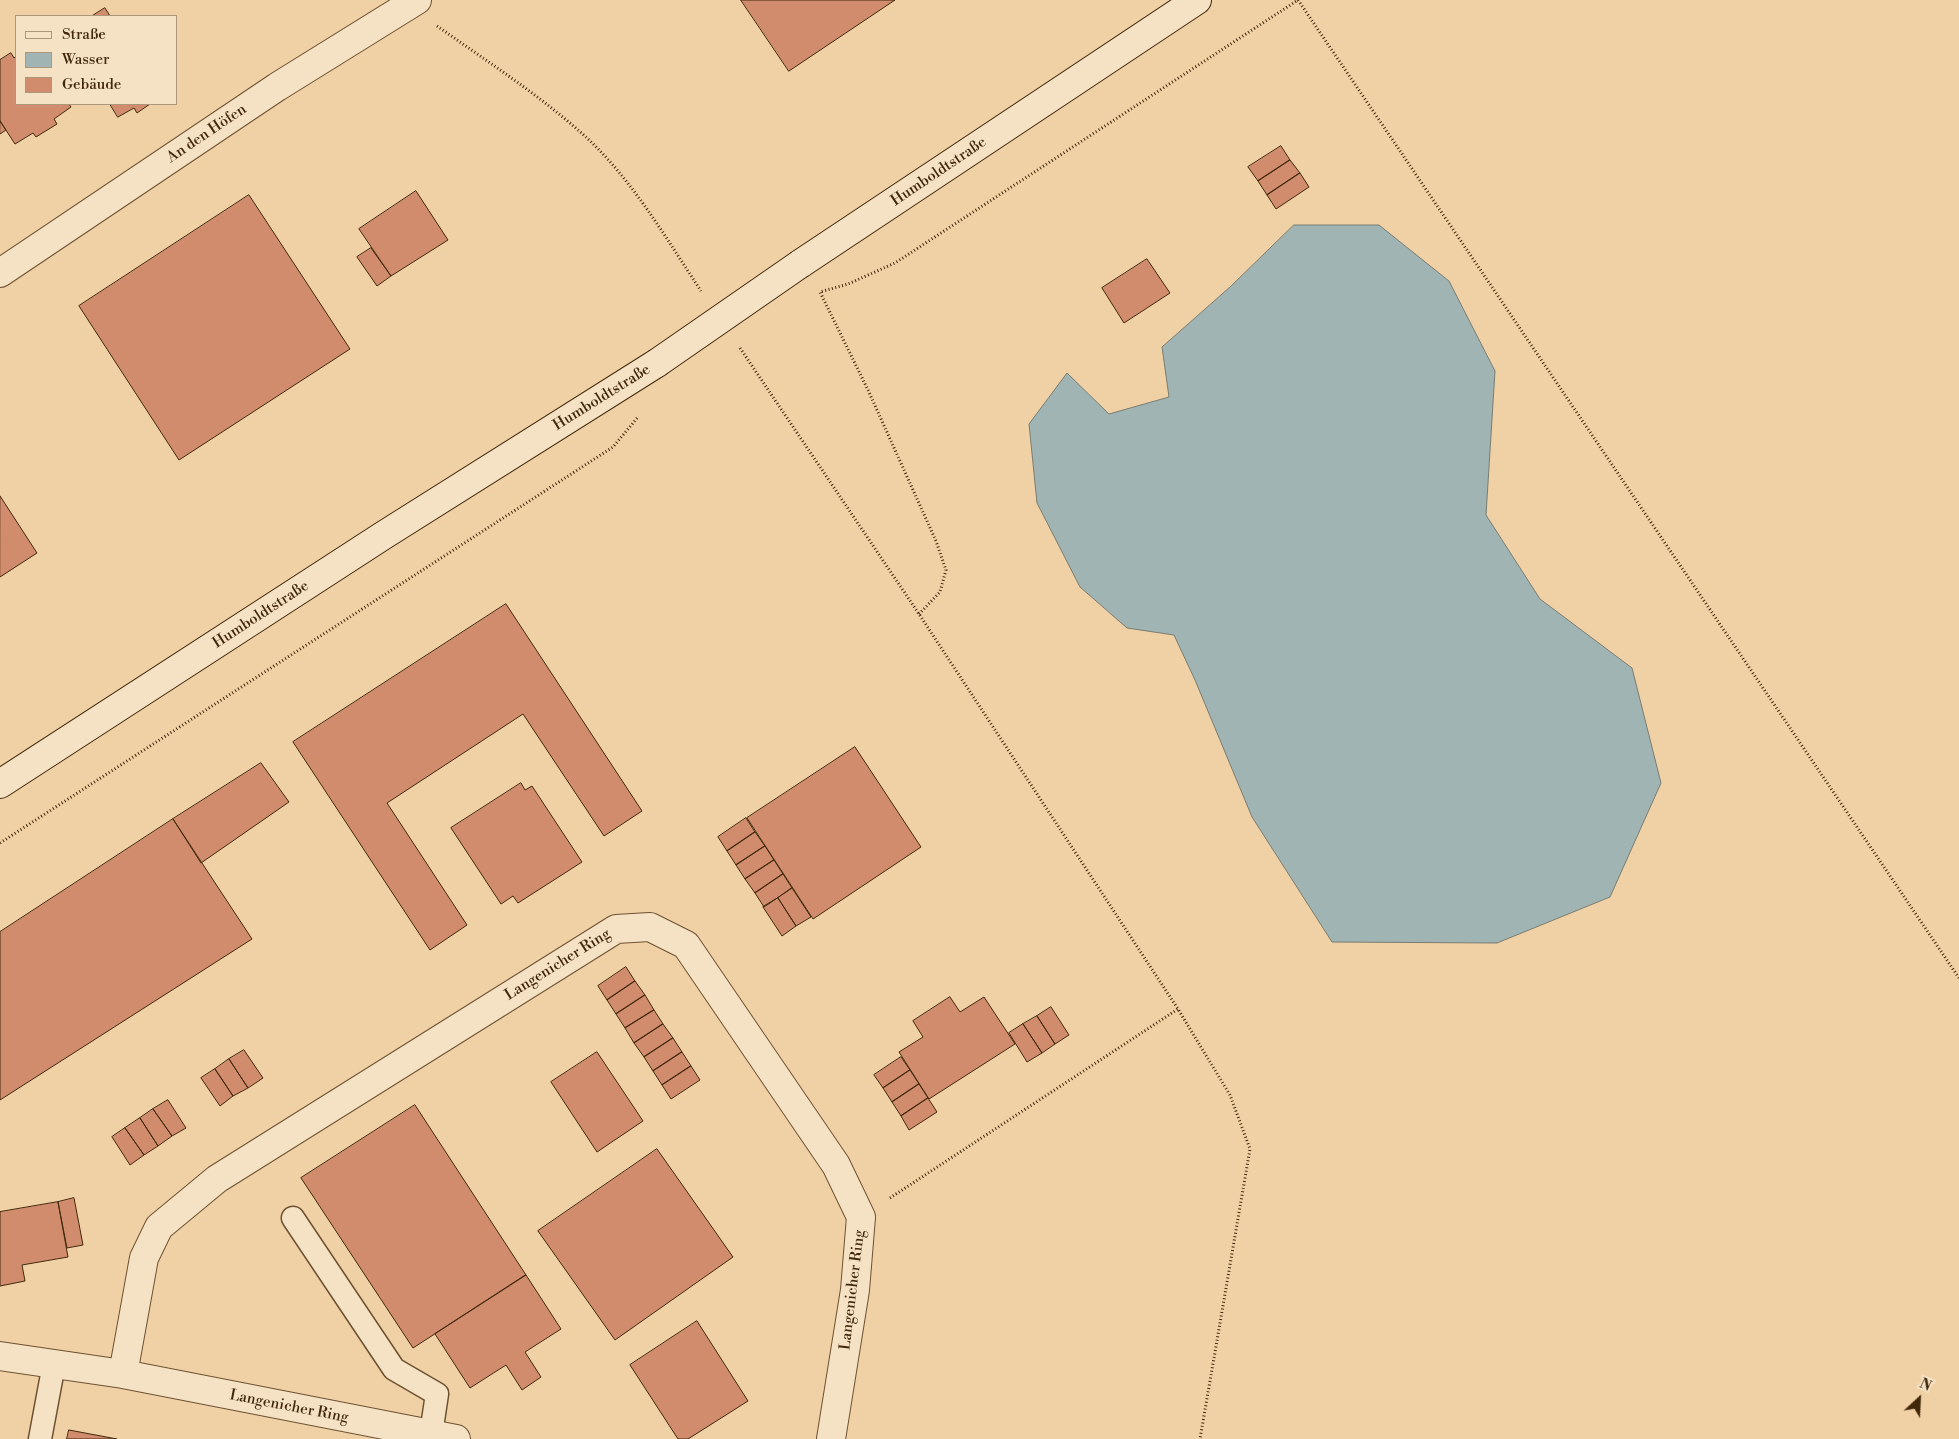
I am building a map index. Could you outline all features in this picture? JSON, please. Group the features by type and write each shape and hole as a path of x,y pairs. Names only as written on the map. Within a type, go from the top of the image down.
{"street":[{"name":"Humboldtstraße","path":"0,784 384,534 657,363 800,264 1198,0"},
{"name":"An den Höfen","path":"0,273 277,87 413,3"},
{"name":"Langenicher Ring","path":"122,1374 144,1258 159,1227 216,1178 616,929 650,927 686,945 836,1165 861,1217 855,1290 831,1439"},
{"name":"Langenicher Ring","path":"0,1356 122,1374 444,1436"}],"lane":[{"path":"293,1218 394,1369 437,1394 444,1436"},
{"path":"40,1439 54,1364"}],"path":[{"path":"919,614 940,592 946,570 936,541 868,390 820,292 848,284 895,263 1298,0 1959,978"},
{"path":"413,3 542,100 588,139 635,191 707,299"},
{"path":"735,340 919,614 1178,1010 1230,1094 1250,1149 1200,1439"},
{"path":"0,843 613,447 641,414"},
{"path":"861,1217 1178,1010"}],"water":[{"path":"1294,225 1379,225 1449,281 1495,371 1486,515 1540,599 1632,668 1661,783 1610,897 1497,943 1332,942 1252,817 1195,680 1174,635 1127,628 1080,587 1037,503 1029,424 1067,373 1109,414 1169,397 1162,347 1230,287"}],"building":[{"path":"741,0 895,0 789,71"},
{"path":"105,8 109,15 94,15"},
{"path":"11,53 15,57 15,105 70,105 71,107 54,119 57,124 36,137 33,133 15,144 0,121 0,60"},
{"path":"111,105 149,105 137,113 134,108 118,117"},
{"path":"0,121 6,130 0,134"},
{"path":"1281,146 1290,160 1258,181 1248,167"},
{"path":"1290,160 1300,173 1267,195 1258,181"},
{"path":"1300,173 1309,187 1276,209 1267,195"},
{"path":"416,191 448,240 391,276 359,229"},
{"path":"249,195 350,349 179,460 79,306"},
{"path":"371,248 391,276 377,286 357,257"},
{"path":"1147,259 1170,293 1124,323 1102,288"},
{"path":"0,496 37,553 0,577"},
{"path":"506,604 642,811 604,836 523,714 387,803 467,925 430,950 293,742"},
{"path":"855,747 921,847 813,919 747,818"},
{"path":"261,763 289,802 201,863 173,819"},
{"path":"521,783 525,790 532,786 582,862 518,903 513,896 501,904 451,828"},
{"path":"746,818 755,832 727,851 718,837"},
{"path":"173,819 252,939 0,1100 0,932"},
{"path":"755,832 765,846 736,865 727,851"},
{"path":"765,846 774,860 745,879 736,865"},
{"path":"774,860 783,874 755,893 745,879"},
{"path":"783,874 792,888 764,907 755,893"},
{"path":"792,888 811,917 796,926 778,898"},
{"path":"778,898 796,926 782,936 763,907"},
{"path":"626,967 635,981 607,1000 598,986"},
{"path":"635,981 645,995 616,1014 607,1000"},
{"path":"645,995 654,1010 625,1028 616,1014"},
{"path":"950,997 960,1012 984,997 1015,1044 929,1099 899,1052 923,1037 913,1021"},
{"path":"1051,1007 1069,1035 1055,1044 1037,1016"},
{"path":"654,1010 663,1024 634,1043 625,1028"},
{"path":"1037,1016 1055,1044 1042,1053 1023,1024"},
{"path":"663,1024 673,1038 644,1057 634,1043"},
{"path":"1023,1024 1042,1053 1027,1062 1009,1033"},
{"path":"673,1038 682,1052 653,1071 644,1057"},
{"path":"244,1050 263,1078 248,1088 229,1059"},
{"path":"597,1052 643,1121 597,1152 551,1082"},
{"path":"682,1052 691,1066 662,1085 653,1071"},
{"path":"901,1057 910,1070 883,1088 874,1075"},
{"path":"229,1059 248,1088 233,1096 215,1069"},
{"path":"691,1066 700,1080 671,1099 662,1085"},
{"path":"215,1069 233,1096 220,1106 201,1078"},
{"path":"910,1070 919,1084 892,1102 883,1088"},
{"path":"919,1084 928,1098 901,1116 892,1102"},
{"path":"928,1098 937,1112 909,1130 901,1116"},
{"path":"168,1100 186,1128 172,1136 153,1109"},
{"path":"415,1105 526,1275 413,1348 301,1178"},
{"path":"153,1109 172,1136 158,1146 140,1118"},
{"path":"140,1118 158,1146 144,1155 125,1128"},
{"path":"125,1128 144,1155 130,1165 112,1137"},
{"path":"657,1149 733,1257 615,1340 538,1231"},
{"path":"74,1198 83,1245 67,1248 58,1202"},
{"path":"58,1202 68,1257 22,1265 25,1281 0,1286 0,1212"},
{"path":"526,1275 561,1329 525,1352 541,1377 522,1390 506,1365 470,1388 435,1334"},
{"path":"697,1321 748,1401 688,1439 678,1439 630,1365"},
{"path":"69,1430 117,1439 67,1439"}]}
